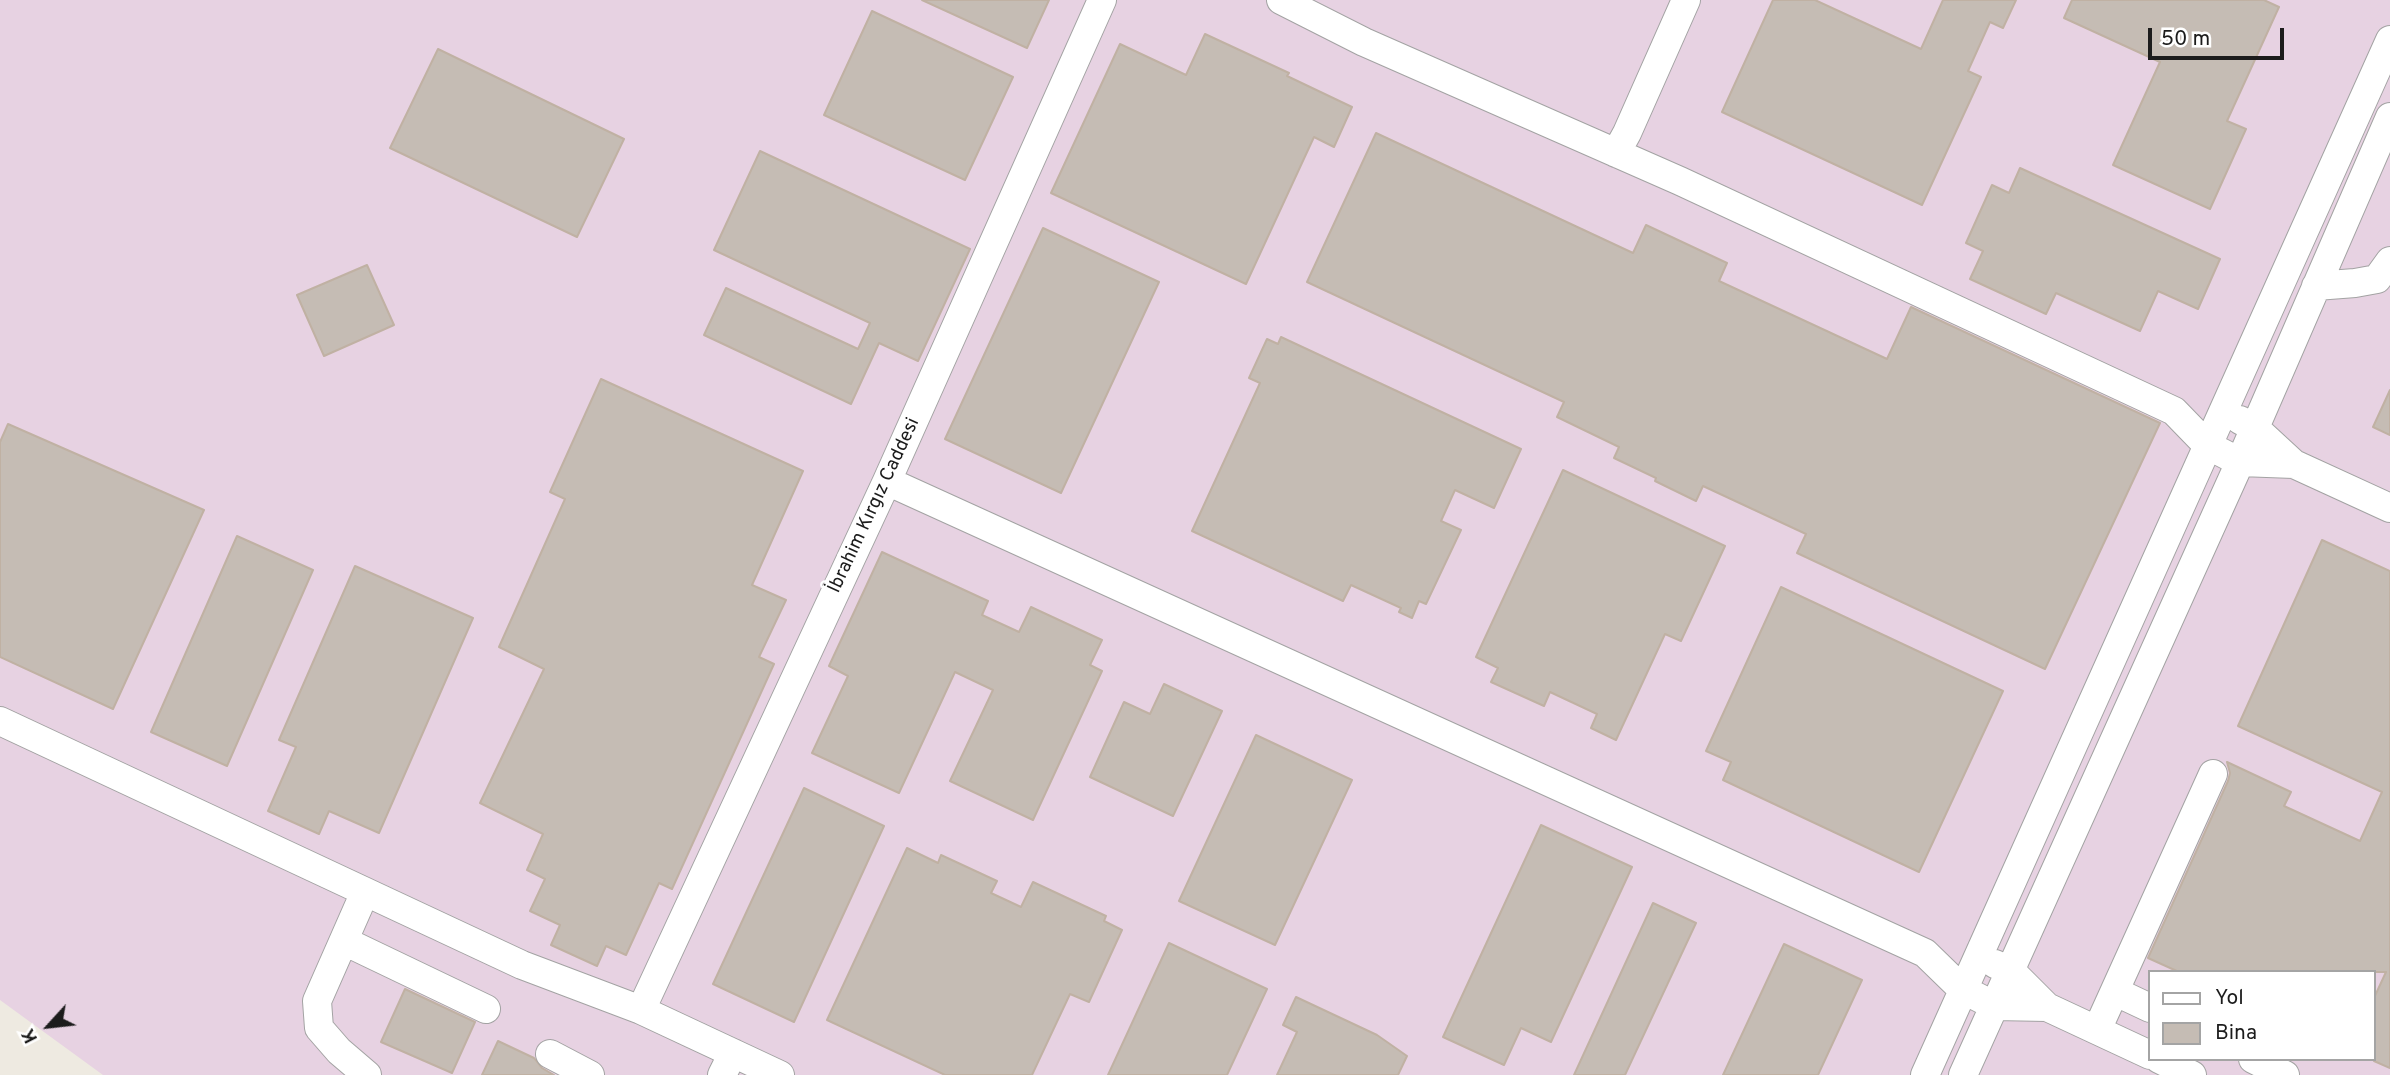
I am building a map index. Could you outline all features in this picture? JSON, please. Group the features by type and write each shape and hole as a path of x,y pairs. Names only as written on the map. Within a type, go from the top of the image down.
{"street":[{"name":"İbrahim Kırgız Caddesi","path":"641,1010 887,481 1102,0"},
{"path":"1281,0 1364,42 1616,153 2174,411 2207,445 2240,461 2294,464"},
{"path":"1616,153 1686,0"},
{"path":"1925,1075 2390,40"},
{"path":"1963,1075 2255,428 2390,117"},
{"path":"2316,286 2386,274"},
{"path":"2174,411 2222,412 2255,428 2294,464 2390,508"},
{"path":"887,481 1925,953 1962,989 1995,1006 2048,1007"},
{"path":"0,721 522,965 641,1010 727,1064 780,1075"},
{"path":"2097,1030 2213,774"},
{"path":"365,892 317,1002 319,1028 339,1051 367,1075"},
{"path":"344,941 486,1009"},
{"path":"1925,953 1977,955 2011,971 2048,1007 2148,1054"},
{"path":"2116,992 2148,1008"},
{"path":"550,1054 590,1075"},
{"path":"2163,1061 2192,1075"},
{"path":"2257,1061 2285,1075"}],"shaded area":[{"path":"0,0 2390,0 2390,1075 103,1075 0,1000"}],"building":[{"path":"922,0 1049,0 1027,48"},
{"path":"1773,0 1815,0 1921,49 1943,0 2016,0 2003,28 1990,22 1968,71 1981,77 1922,205 1722,112"},
{"path":"2072,0 2264,0 2279,7 2227,121 2246,129 2210,209 2113,165 2160,62 2064,18"},
{"path":"872,11 1013,77 965,180 824,115"},
{"path":"1205,34 1289,73 1287,76 1352,107 1334,147 1314,137 1246,284 1051,193 1120,44 1186,75"},
{"path":"438,49 624,139 577,237 390,148"},
{"path":"1376,133 1633,253 1646,225 1727,263 1719,281 1887,359 1911,307 2160,423 2045,669 1797,553 1806,534 1703,486 1696,501 1655,481 1656,478 1614,458 1619,447 1557,417 1564,402 1307,282"},
{"path":"760,151 970,249 918,361 879,343 851,404 704,335 726,288 858,349 870,323 714,250"},
{"path":"2020,168 2220,259 2198,309 2158,291 2140,331 2056,293 2046,314 1970,279 1983,251 1966,243 1992,185 2009,193"},
{"path":"1043,228 1159,282 1061,493 945,439"},
{"path":"367,265 394,325 324,356 297,295"},
{"path":"1281,337 1521,449 1494,508 1455,490 1441,521 1461,530 1426,604 1419,601 1412,618 1399,612 1401,608 1351,585 1343,601 1192,531 1260,383 1249,378 1267,339 1278,344"},
{"path":"601,379 803,471 752,585 786,600 759,657 774,664 672,889 659,883 626,955 606,946 597,966 551,945 560,925 530,911 545,879 527,870 543,834 480,803 544,669 499,647 565,499 550,492"},
{"path":"2390,390 2390,435 2373,427"},
{"path":"8,424 204,510 113,709 0,657 0,442"},
{"path":"1563,470 1725,546 1681,641 1665,634 1616,740 1591,728 1597,714 1550,692 1544,706 1491,682 1498,668 1476,657"},
{"path":"237,536 313,570 227,766 151,732"},
{"path":"2322,540 2390,571 2390,1068 2374,1061 2376,994 2386,972 2175,970 2148,958 2228,781 2230,773 2227,762 2291,792 2284,806 2360,841 2382,792 2238,726"},
{"path":"882,552 988,601 982,615 1019,632 1031,607 1102,640 1090,665 1102,671 1033,820 950,781 993,690 955,672 899,793 812,753 848,676 829,666"},
{"path":"355,566 473,618 379,833 329,811 319,834 268,811 296,747 279,740"},
{"path":"1781,587 2003,691 1919,872 1723,780 1731,762 1706,751"},
{"path":"1164,684 1222,711 1173,816 1090,777 1124,702 1150,714"},
{"path":"1256,735 1352,780 1275,945 1179,901"},
{"path":"804,788 884,826 794,1022 713,984"},
{"path":"1541,825 1632,867 1551,1042 1521,1028 1504,1065 1443,1037"},
{"path":"907,848 938,863 941,855 997,881 991,893 1021,907 1033,882 1106,916 1104,921 1122,930 1089,1002 1070,994 1032,1075 945,1075 827,1020"},
{"path":"1653,903 1696,923 1625,1075 1574,1075"},
{"path":"1169,943 1267,989 1227,1075 1108,1075"},
{"path":"1784,944 1862,980 1818,1075 1723,1075"},
{"path":"405,989 475,1022 452,1073 381,1042"},
{"path":"1296,997 1377,1035 1407,1056 1398,1075 1277,1075 1297,1032 1283,1025"},
{"path":"498,1041 534,1058 542,1068 554,1075 482,1075"}]}
